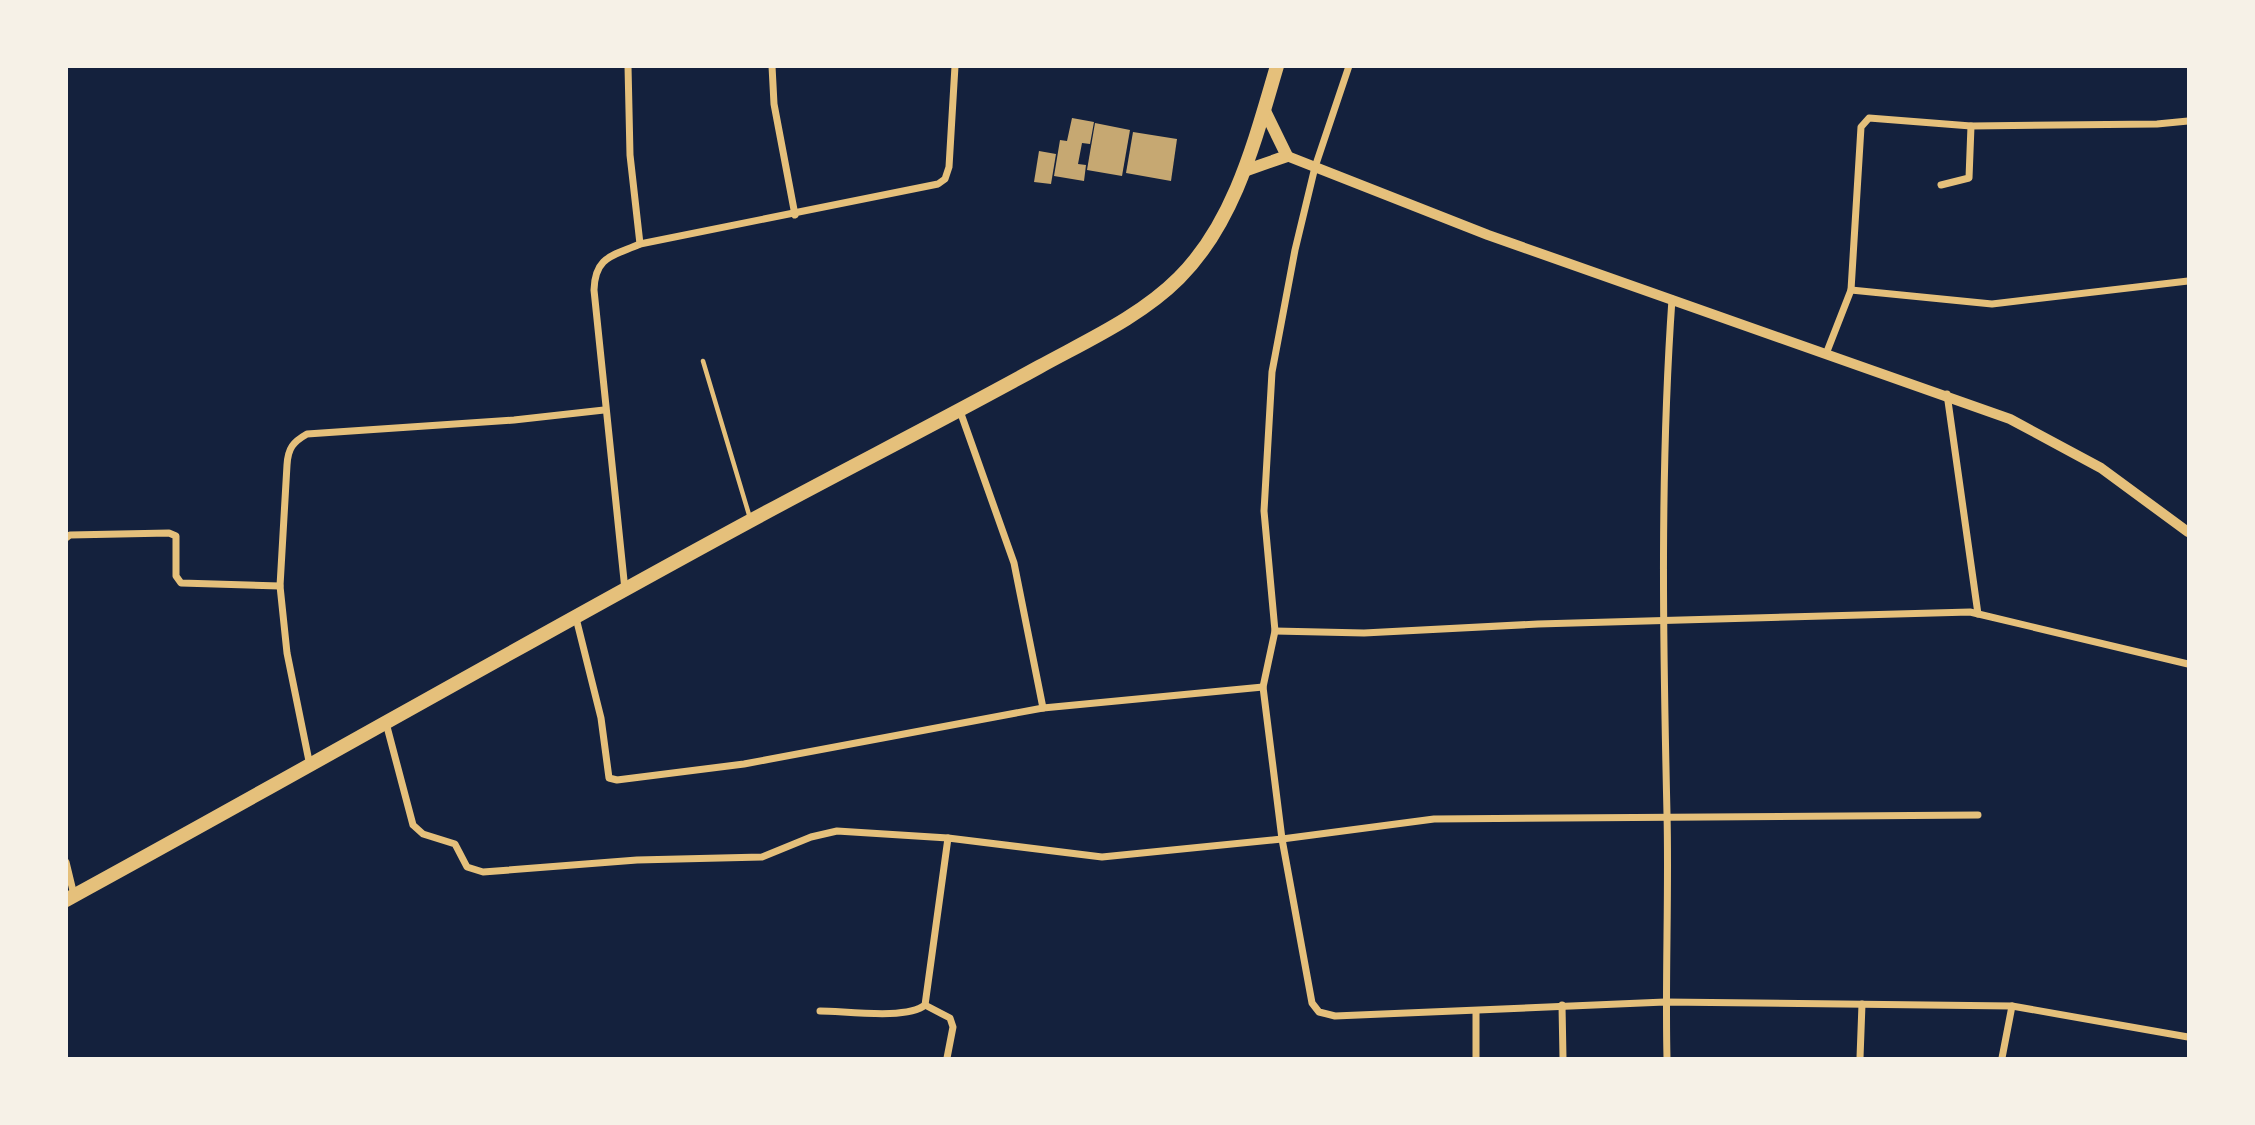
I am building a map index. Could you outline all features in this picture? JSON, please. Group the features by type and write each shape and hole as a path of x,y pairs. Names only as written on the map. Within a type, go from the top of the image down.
{"main road":[{"path":"70,898 751,520 960,411 1107,329 1151,301 1179,278 1218,227 1244,171 1276,66"},
{"path":"1244,171 1287,156 1264,109"}],"street":[{"path":"628,66 630,155 640,244"},
{"path":"772,66 774,104 795,215"},
{"path":"625,591 604,410 594,273 601,261 640,244 795,215 938,184 945,178 955,66"},
{"path":"1349,66 1315,167 1295,250 1272,372 1264,511 1275,631 1263,687 1282,839 1312,1003 1319,1012 1335,1016 1665,1002 2012,1006 2189,1037"},
{"path":"1826,354 1852,290 1863,123 1869,118 1971,126 2157,124 2189,121"},
{"path":"1941,185 1969,178 1971,126"},
{"path":"1287,156 1488,235 1947,394 2010,419 2101,468 2189,531"},
{"path":"1852,290 1992,304 2189,281"},
{"path":"1667,1059 1667,817 1662,621 1664,413 1672,299"},
{"path":"1947,394 1979,614"},
{"path":"310,766 287,653 280,586 288,451 300,438 307,435 514,420 604,410"},
{"path":"960,411 1014,563 1043,708"},
{"path":"66,538 69,535 169,533 176,536 176,576 181,583 280,586"},
{"path":"1275,631 1364,633 1941,612 1979,614 2189,664"},
{"path":"576,618 601,719 606,767 609,778 617,780 744,764 1043,708 1263,687"},
{"path":"386,722 413,825 423,834 454,844 472,870 637,860 762,858 811,837 837,831 948,838 1102,857 1434,820 1978,815"},
{"path":"820,1011 896,1013 919,1011 926,1005 948,838"},
{"path":"66,862 70,898"},
{"path":"1860,1059 1862,1004"},
{"path":"926,1005 950,1018 953,1027 947,1059"},
{"path":"1562,1005 1563,1059"},
{"path":"2002,1059 2012,1006"},
{"path":"1476,1011 1476,1059"}],"lane":[{"path":"703,361 751,520"}],"building":[{"path":"1072,118 1094,122 1090,144 1082,143 1078,164 1086,165 1084,181 1054,176 1060,140 1067,141"},
{"path":"1095,123 1130,130 1122,176 1087,170"},
{"path":"1133,132 1177,139 1171,181 1126,173"},
{"path":"1039,151 1056,154 1051,184 1034,182"}]}
